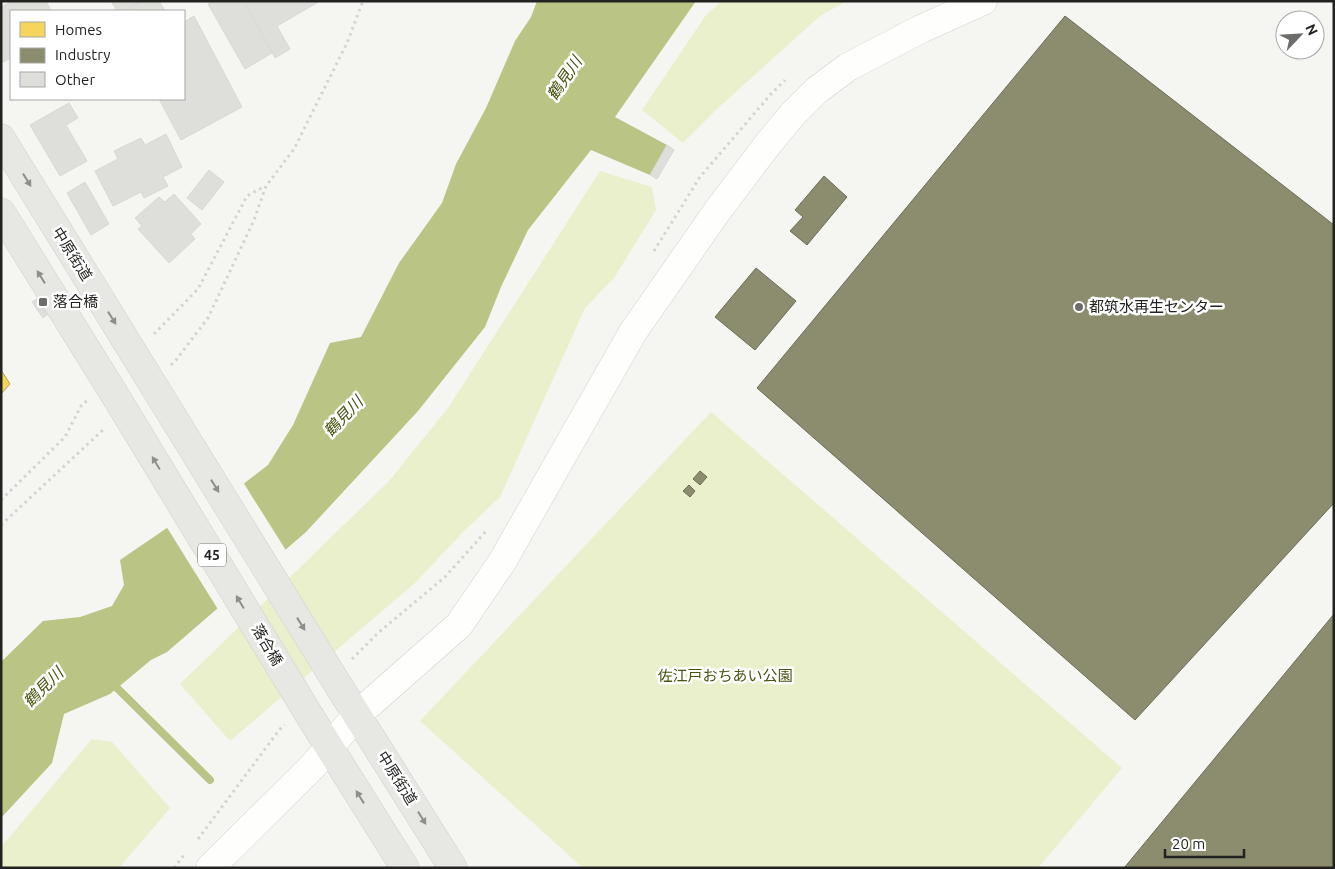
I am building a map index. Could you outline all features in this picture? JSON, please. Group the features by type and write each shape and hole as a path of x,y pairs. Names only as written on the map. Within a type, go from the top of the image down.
{"main road":[{"name":"中原街道","path":"1,138 156,368 340,688 453,868"},
{"name":"45","path":"1,212 101,396"},
{"name":"落合橋","path":"101,396 329,747"},
{"name":"45","path":"329,747 405,868"}],"street":[{"path":"210,868 312,767 358,714 458,625 502,562 633,332 718,210 792,115 817,90 848,68 921,29 982,1"}],"path":[{"path":"156,368 176,360 208,318 254,220 266,186 294,149 347,43 364,1"},
{"path":"152,336 198,289 247,196 266,186"},
{"path":"1,500 65,437 82,404 101,396"},
{"path":"1,524 105,428"}],"green space":[{"path":"722,1 847,1 820,16 717,109 683,143 642,110 706,15"},
{"path":"600,171 652,187 656,210 614,278 585,308 500,497 463,532 415,583 230,741 180,684 389,481 448,408"},
{"name":"佐江戸おちあい公園","path":"711,412 1122,768 1038,868 583,868 420,721"},
{"path":"92,739 112,742 170,808 119,868 1,868 1,847"}],"water":[{"name":"鶴見川","path":"537,1 696,1 615,117 667,145 650,175 591,150 528,230 501,287 485,327 418,411 306,532 167,652 151,660 110,694 64,714 52,763 1,818 2,661 43,621 80,617 112,606 124,585 120,560 205,502 242,485 268,465 293,425 330,343 361,337 399,263 442,203 456,164 486,108 515,41 531,17"}],"pier":[{"path":"243,482 287,552 219,611 166,526 204,500"}],"building: Homes":[{"path":"1,370 10,384 1,394"}],"building: Industry":[{"name":"都筑水再生センター","path":"1065,16 1334,225 1334,503 1135,720 757,388"},
{"path":"824,176 847,197 807,245 790,231 803,217 795,210"},
{"path":"756,268 796,301 755,350 715,317"},
{"path":"700,471 707,477 700,485 693,479"},
{"path":"689,485 695,491 690,497 683,491"},
{"path":"1334,614 1334,868 1124,868"}],"building: Other":[{"path":"13,1 46,1 50,10 10,10 10,58 1,63 1,7"},
{"path":"111,1 141,1 125,10 116,10"},
{"path":"143,1 159,1 164,10 127,10"},
{"path":"214,1 244,1 272,53 245,69 208,4"},
{"path":"244,1 320,1 277,26 290,49 275,58"},
{"path":"194,16 242,107 181,140 160,100 185,100 185,21"},
{"path":"69,103 78,118 66,125 87,161 60,176 30,125"},
{"path":"166,134 182,167 163,177 168,186 144,198 141,192 113,206 95,171 118,159 114,151 141,138 145,145"},
{"path":"667,145 674,150 657,179 650,175"},
{"path":"209,170 224,182 202,210 187,198"},
{"path":"85,182 109,224 91,235 67,193"},
{"path":"174,194 201,224 191,234 195,239 169,263 138,229 142,226 135,218 159,197 165,202"},
{"path":"38,298 48,314 43,318 32,302"}],"waterway":[{"path":"110,681 210,780"}],"place":[{"name":"落合橋","path":"43,302"},
{"name":"都筑水再生センター","path":"1079,307"}]}
